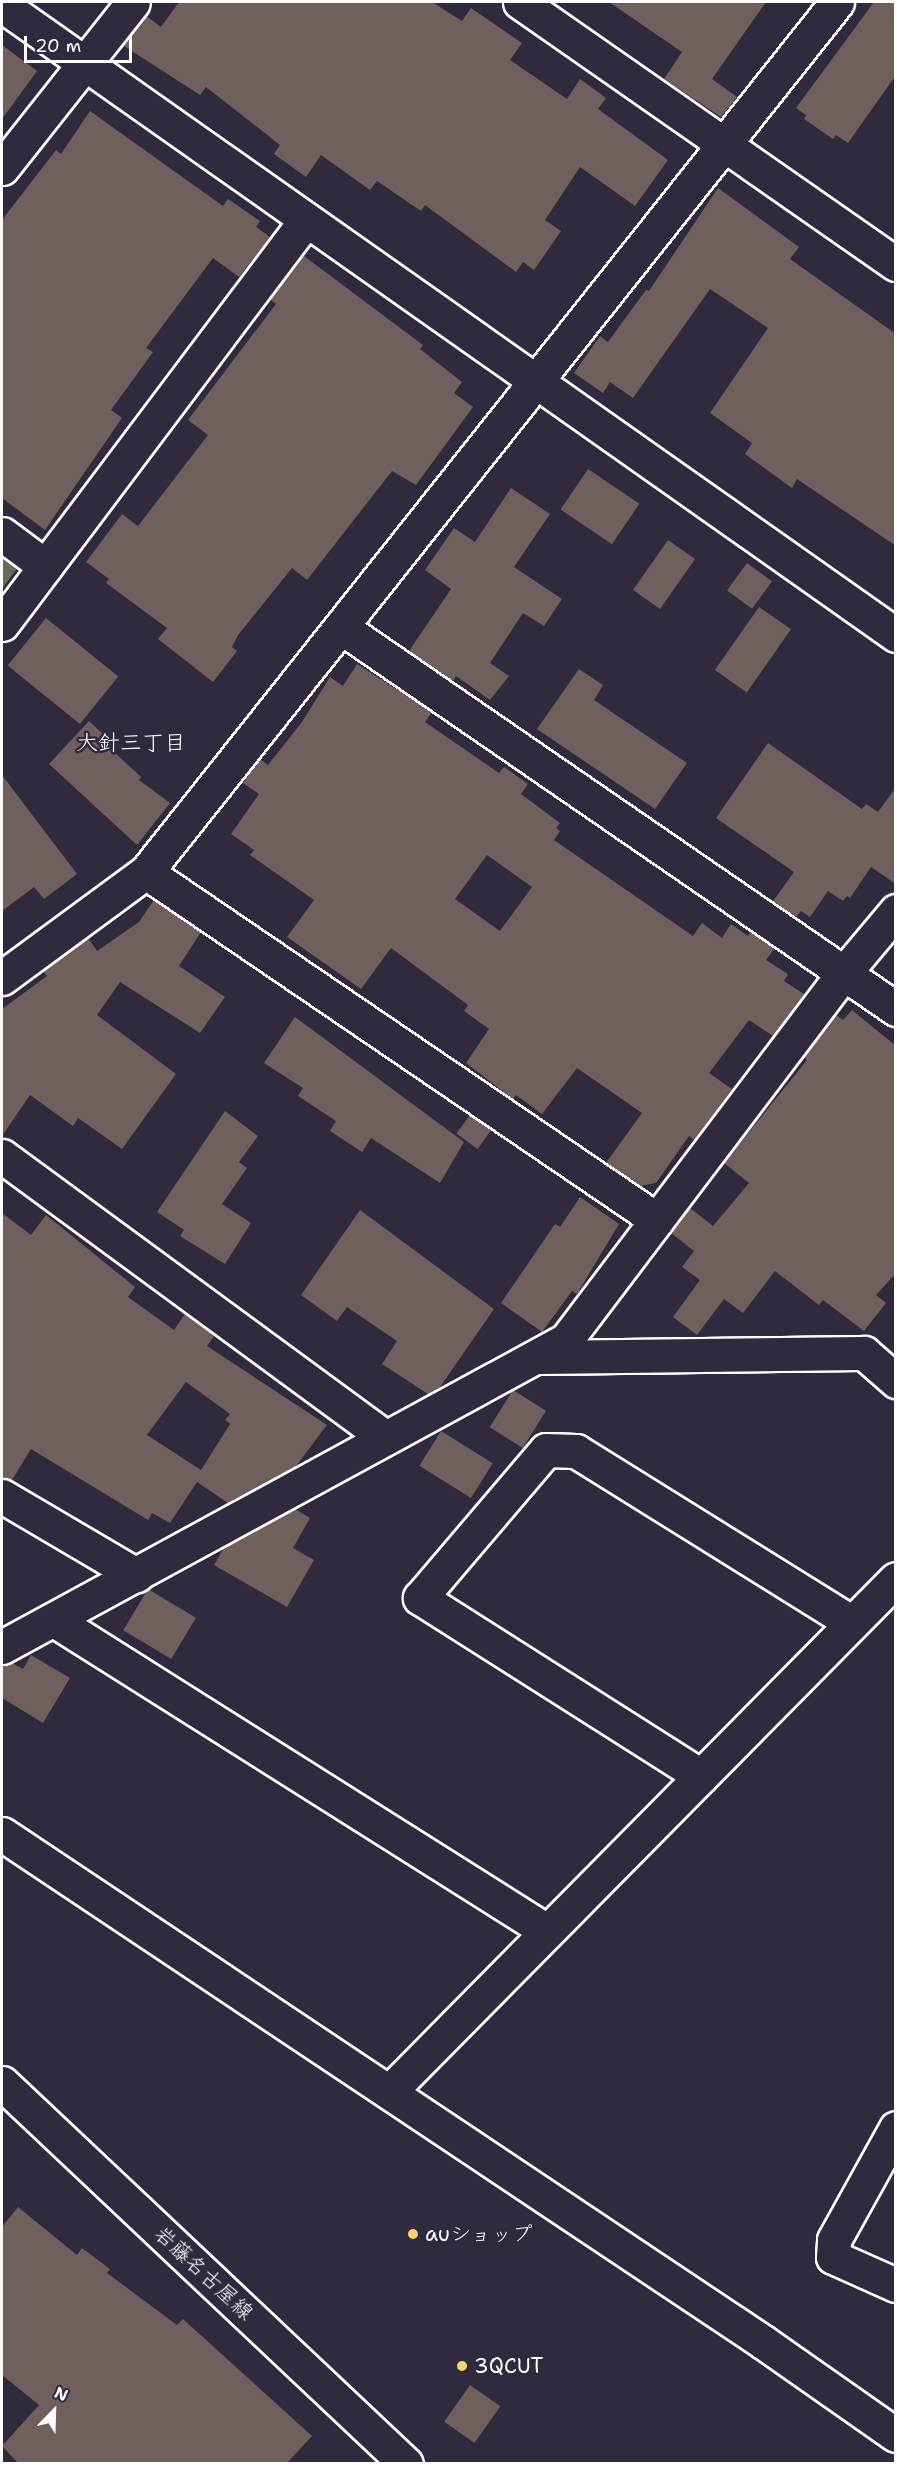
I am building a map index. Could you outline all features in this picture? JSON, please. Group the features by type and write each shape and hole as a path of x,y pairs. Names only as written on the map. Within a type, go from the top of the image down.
{"street":[{"path":"2,168 133,2"},
{"path":"520,2 896,264"},
{"path":"2,978 146,872 837,2"},
{"path":"2,5 896,635"},
{"path":"2,624 306,220"},
{"path":"2,534 45,566"},
{"path":"341,627 896,1009"},
{"path":"146,872 657,1220"},
{"path":"2,1647 384,1437 566,1340 844,973 896,911"},
{"path":"2,1156 384,1437"},
{"path":"533,1357 864,1353 896,1381"},
{"path":"701,1776 420,1598 546,1450 576,1451 852,1623"},
{"path":"2,1496 136,1575"},
{"path":"389,2092 896,1579"},
{"path":"54,1620 547,1931"},
{"path":"2,1834 763,2342 896,2435"},
{"name":"岩藤名古屋線","path":"2,2083 406,2463"},
{"path":"896,2128 834,2240 834,2257 896,2285"}],"green space":[{"path":"2,549 21,563 2,589"}],"building":[{"path":"179,2 432,2 462,21 471,8 522,43 510,60 567,99 580,79 606,98 598,109 668,160 635,206 580,167 545,220 561,231 534,270 523,262 516,272 425,205 421,211 377,181 370,190 321,155 306,177 274,154 280,145 206,87 200,95 124,46 146,16 161,27"},
{"path":"609,2 766,2 712,79 737,97 721,117 664,79 682,52"},
{"path":"874,2 896,2 896,75 848,143 836,135 833,139 804,119 806,115 796,108"},
{"path":"2,45 37,71 2,119"},
{"path":"90,111 223,206 228,199 260,221 256,227 270,237 239,277 213,258 146,348 153,352 111,410 122,418 45,530 2,498 2,220 56,150 61,154"},
{"path":"718,188 799,247 790,259 896,334 896,546 797,479 792,488 745,454 752,443 710,413 768,328 710,289 633,398 610,382 603,393 574,373 600,336 608,342 646,290 649,291"},
{"path":"304,256 423,345 420,349 462,382 454,393 473,407 416,485 392,471 307,580 292,568 238,635 232,647 237,651 213,682 158,639 167,628 106,583 109,579 86,562 122,514 138,526 208,435 188,420 276,304 270,299"},
{"path":"588,469 639,504 612,544 561,510"},
{"path":"511,488 550,514 514,567 562,599 544,626 523,613 490,663 509,676 490,700 456,676 453,681 409,651 451,589 425,570 454,528 475,542"},
{"path":"668,540 695,559 660,609 633,590"},
{"path":"747,563 772,581 752,609 727,591"},
{"path":"759,607 791,629 747,692 715,670"},
{"path":"46,618 118,677 80,724 8,665"},
{"path":"357,664 432,712 425,722 499,773 504,767 528,784 521,794 560,823 556,828 560,831 554,840 693,936 702,923 722,938 731,924 748,936 751,932 775,948 766,960 788,974 784,981 804,994 773,1036 749,1020 709,1073 732,1089 694,1140 689,1136 656,1183 640,1186 606,1163 642,1113 577,1068 542,1114 516,1095 513,1099 466,1063 489,1029 464,1011 468,1005 391,948 361,989 287,937 314,900 250,855 254,850 231,834 259,794 243,783 260,759 268,765 302,722 330,677 343,686","holes":["487,855 532,887 500,931 455,899"]},
{"path":"579,669 603,685 594,700 687,763 655,809 537,729"},
{"path":"89,721 116,746 112,750 141,777 139,780 170,803 137,845 49,764"},
{"path":"768,743 862,809 866,804 878,812 896,787 896,884 871,867 850,898 847,896 843,901 828,891 810,917 801,911 796,917 773,901 794,872 716,818"},
{"path":"2,775 77,874 44,899 34,887 2,911"},
{"path":"154,900 201,932 179,966 225,997 200,1033 120,982 97,1015 176,1074 122,1149 78,1118 73,1126 30,1095 2,1136 2,1009 47,976 43,971 88,938 97,951 139,922"},
{"path":"852,1010 896,1046 896,1273 876,1295 886,1303 864,1331 823,1300 819,1305 775,1271 743,1313 724,1299 697,1335 673,1317 700,1280 682,1267 694,1251 671,1233 690,1208 713,1226 749,1183 724,1163 807,1060 804,1057 836,1015 843,1020"},
{"path":"295,1017 464,1142 440,1183 371,1138 362,1152 330,1131 336,1121 298,1096 303,1088 264,1063"},
{"path":"225,1111 258,1136 239,1162 247,1168 222,1204 251,1223 225,1264 180,1236 184,1230 157,1212"},
{"path":"470,1115 491,1130 478,1149 456,1134"},
{"path":"580,1197 619,1224 577,1294 572,1291 542,1332 501,1303 555,1224 560,1227"},
{"path":"360,1210 494,1309 440,1387 428,1394 382,1364 397,1341 347,1307 337,1321 301,1295"},
{"path":"2,1213 31,1235 46,1215 135,1287 128,1297 174,1330 185,1314 214,1336 207,1346 327,1425 296,1466 228,1503 197,1482 170,1523 152,1513 148,1520 31,1449 12,1480 2,1477","holes":["186,1382 230,1414 225,1420 230,1424 201,1470 147,1435"]},
{"path":"513,1390 546,1411 523,1448 490,1427"},
{"path":"441,1431 493,1463 471,1498 419,1466"},
{"path":"295,1509 310,1518 293,1548 314,1560 287,1607 214,1565 224,1548"},
{"path":"148,1589 196,1618 171,1659 123,1630"},
{"path":"31,1655 70,1678 43,1723 2,1698 2,1666 12,1663 23,1669"},
{"path":"18,2207 77,2255 82,2248 110,2269 107,2273 177,2325 183,2319 312,2436 287,2463 18,2463 2,2446 39,2405 2,2375 2,2227"},
{"path":"470,2385 500,2406 474,2443 444,2422"}],"place":[{"name":"auショップ","path":"413,2234"},
{"name":"3QCUT","path":"462,2366"}],"district":[{"name":"大針三丁目","path":"131,743"}]}
